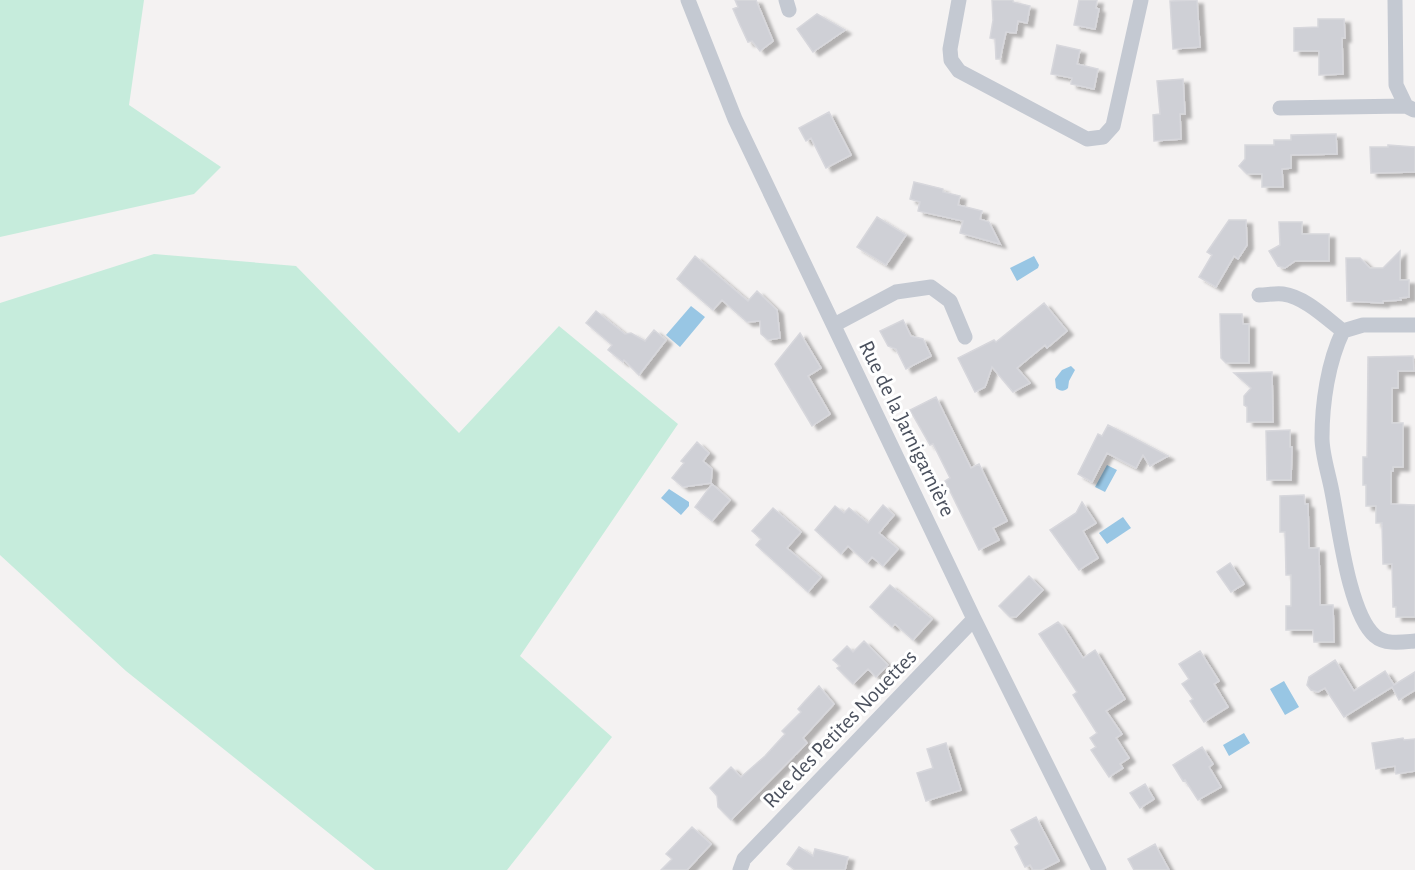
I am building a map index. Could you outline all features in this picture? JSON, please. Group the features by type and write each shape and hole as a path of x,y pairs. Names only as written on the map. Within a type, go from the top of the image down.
{"street":[{"name":"Rue de la Jarnigarnière","path":"688,0 735,119 975,619 1099,870"},
{"path":"959,0 950,49 951,60 959,71 1087,139 1102,137 1113,126 1140,0"},
{"path":"1395,0 1396,85 1411,108"},
{"path":"1280,108 1411,108"},
{"path":"834,325 896,291 932,287 950,301 965,337"},
{"path":"1259,295 1284,294 1316,310 1343,331"},
{"path":"1415,325 1363,325 1343,331 1334,350 1322,440 1350,581 1364,622 1376,637 1390,642 1415,641"},
{"name":"Rue des Petites Nouettes","path":"740,870 744,859 975,619"}],"green space":[{"path":"0,0 144,0 129,105 221,167 194,194 0,237"},
{"path":"154,254 296,266 459,433 559,326 678,424 520,656 612,737 507,870 375,870 126,671 0,555 0,303"}],"water":[{"path":"1034,256 1039,265 1038,268 1017,281 1010,268"},
{"path":"691,306 705,317 680,347 666,335"},
{"path":"1071,366 1075,370 1068,388 1064,391 1056,388 1055,379 1062,370"},
{"path":"1107,465 1117,470 1105,492 1095,487"},
{"path":"669,489 689,502 689,506 681,515 661,498"},
{"path":"1123,517 1131,528 1107,544 1099,533"},
{"path":"1284,681 1299,707 1285,715 1270,689"},
{"path":"1244,733 1250,743 1229,756 1223,745"}],"building":[{"path":"735,0 756,0 773,41 760,51 752,41 748,42 733,9 738,7"},
{"path":"992,0 1013,0 1013,2 1030,6 1027,23 1018,21 1016,33 1006,32 1000,59 996,59 995,39 990,38 993,20"},
{"path":"1079,0 1097,0 1096,8 1099,9 1095,29 1074,25"},
{"path":"1197,0 1200,47 1173,49 1170,1"},
{"path":"817,14 845,30 813,52 797,29"},
{"path":"1318,19 1344,19 1343,74 1319,75 1319,51 1294,51 1294,28 1318,27"},
{"path":"1057,45 1080,50 1077,64 1098,69 1094,89 1071,84 1072,78 1051,74"},
{"path":"1183,79 1185,114 1180,114 1181,139 1154,141 1153,115 1160,114 1157,81"},
{"path":"829,112 851,155 826,168 811,138 806,141 799,128"},
{"path":"1336,134 1337,154 1291,155 1291,168 1282,169 1283,187 1262,187 1262,174 1247,174 1239,166 1245,159 1245,145 1274,145 1274,140 1291,140 1291,135"},
{"path":"1388,145 1415,147 1415,172 1371,173 1370,147 1388,147"},
{"path":"914,182 960,196 958,205 982,211 980,219 989,222 1000,244 960,233 963,221 918,211 920,202 910,199"},
{"path":"877,217 906,235 886,265 857,247"},
{"path":"1229,220 1246,220 1247,245 1238,259 1234,256 1216,287 1199,277 1212,255 1207,252"},
{"path":"1279,222 1302,222 1302,234 1329,234 1329,261 1295,261 1285,268 1278,266 1269,251 1280,245"},
{"path":"1400,251 1400,280 1409,280 1409,297 1383,301 1383,303 1347,301 1346,258 1360,258 1370,268 1383,268"},
{"path":"695,256 748,301 757,291 777,310 780,338 768,340 761,334 760,321 747,322 722,300 713,310 677,279"},
{"path":"1044,303 1067,331 1047,348 1045,345 1017,368 1030,383 1013,392 992,367 985,387 975,392 958,358 994,340 996,342"},
{"path":"596,311 625,334 631,333 645,341 654,330 666,340 639,375 624,360 623,362 608,350 612,345 586,323"},
{"path":"1220,314 1242,314 1243,324 1249,324 1249,363 1226,363 1221,358"},
{"path":"903,320 911,336 923,339 931,356 906,369 896,349 888,346 880,331"},
{"path":"800,333 821,368 808,376 830,414 812,426 775,364"},
{"path":"1413,356 1414,371 1398,371 1398,388 1392,388 1392,423 1403,423 1403,467 1393,467 1391,471 1391,504 1415,505 1415,617 1396,617 1396,607 1393,607 1392,564 1383,564 1382,523 1376,523 1376,506 1366,506 1366,485 1363,485 1363,457 1367,457 1368,357"},
{"path":"1272,372 1273,422 1247,422 1244,396 1251,388 1234,373"},
{"path":"936,397 971,468 979,464 1007,521 993,528 999,540 979,550 945,481 950,478 933,444 930,445 910,410"},
{"path":"1108,425 1168,456 1150,466 1143,455 1136,468 1107,453 1092,482 1078,474 1098,434 1102,436"},
{"path":"1290,430 1291,480 1267,480 1266,431"},
{"path":"697,442 709,453 703,461 712,469 711,483 683,487 672,478 684,463 681,461"},
{"path":"712,484 730,500 712,521 695,507"},
{"path":"1304,495 1305,504 1308,504 1309,548 1319,548 1320,605 1333,605 1334,642 1314,642 1313,630 1286,630 1286,606 1291,606 1291,575 1286,575 1285,532 1280,532 1280,496"},
{"path":"1082,502 1096,523 1083,531 1098,558 1079,570 1050,530 1076,513"},
{"path":"883,505 894,515 879,533 898,549 883,566 872,557 867,563 848,546 841,554 815,530 835,506 844,513 849,508 868,523"},
{"path":"773,508 801,532 787,548 821,577 808,592 756,545 761,539 752,531"},
{"path":"1230,563 1244,584 1231,592 1217,572"},
{"path":"1029,576 1043,590 1016,617 1010,617 999,606"},
{"path":"890,585 932,619 913,640 895,624 892,627 870,607"},
{"path":"1058,622 1083,658 1095,650 1125,699 1106,711 1122,734 1116,738 1129,758 1120,764 1123,768 1109,777 1091,750 1096,747 1090,738 1097,733 1073,695 1077,692 1039,634"},
{"path":"864,641 888,665 876,677 868,669 853,684 837,668 840,666 833,660 847,646 853,652"},
{"path":"1200,651 1219,681 1214,684 1228,707 1204,722 1190,701 1193,699 1182,684 1189,679 1179,664"},
{"path":"1335,660 1354,691 1385,671 1394,685 1415,672 1415,690 1399,700 1392,687 1344,717 1325,688 1318,692 1311,690 1307,685 1309,677"},
{"path":"819,686 834,704 803,738 807,743 731,820 718,807 717,796 710,788 731,767 741,777 765,756 785,734 782,731 801,712 798,709"},
{"path":"1403,738 1404,740 1415,739 1415,771 1396,774 1395,766 1376,769 1372,743"},
{"path":"946,743 961,790 926,801 917,773 933,768 927,749"},
{"path":"1202,747 1213,764 1209,767 1221,787 1198,800 1173,765"},
{"path":"1145,784 1154,799 1140,808 1130,793"},
{"path":"1036,817 1059,861 1041,870 1033,870 1030,865 1025,867 1015,847 1019,844 1011,830"},
{"path":"692,827 711,844 687,870 661,870 672,859 666,854"},
{"path":"1155,844 1169,870 1134,870 1128,859"},
{"path":"799,847 813,856 815,849 848,857 845,870 795,870 787,864"}]}
